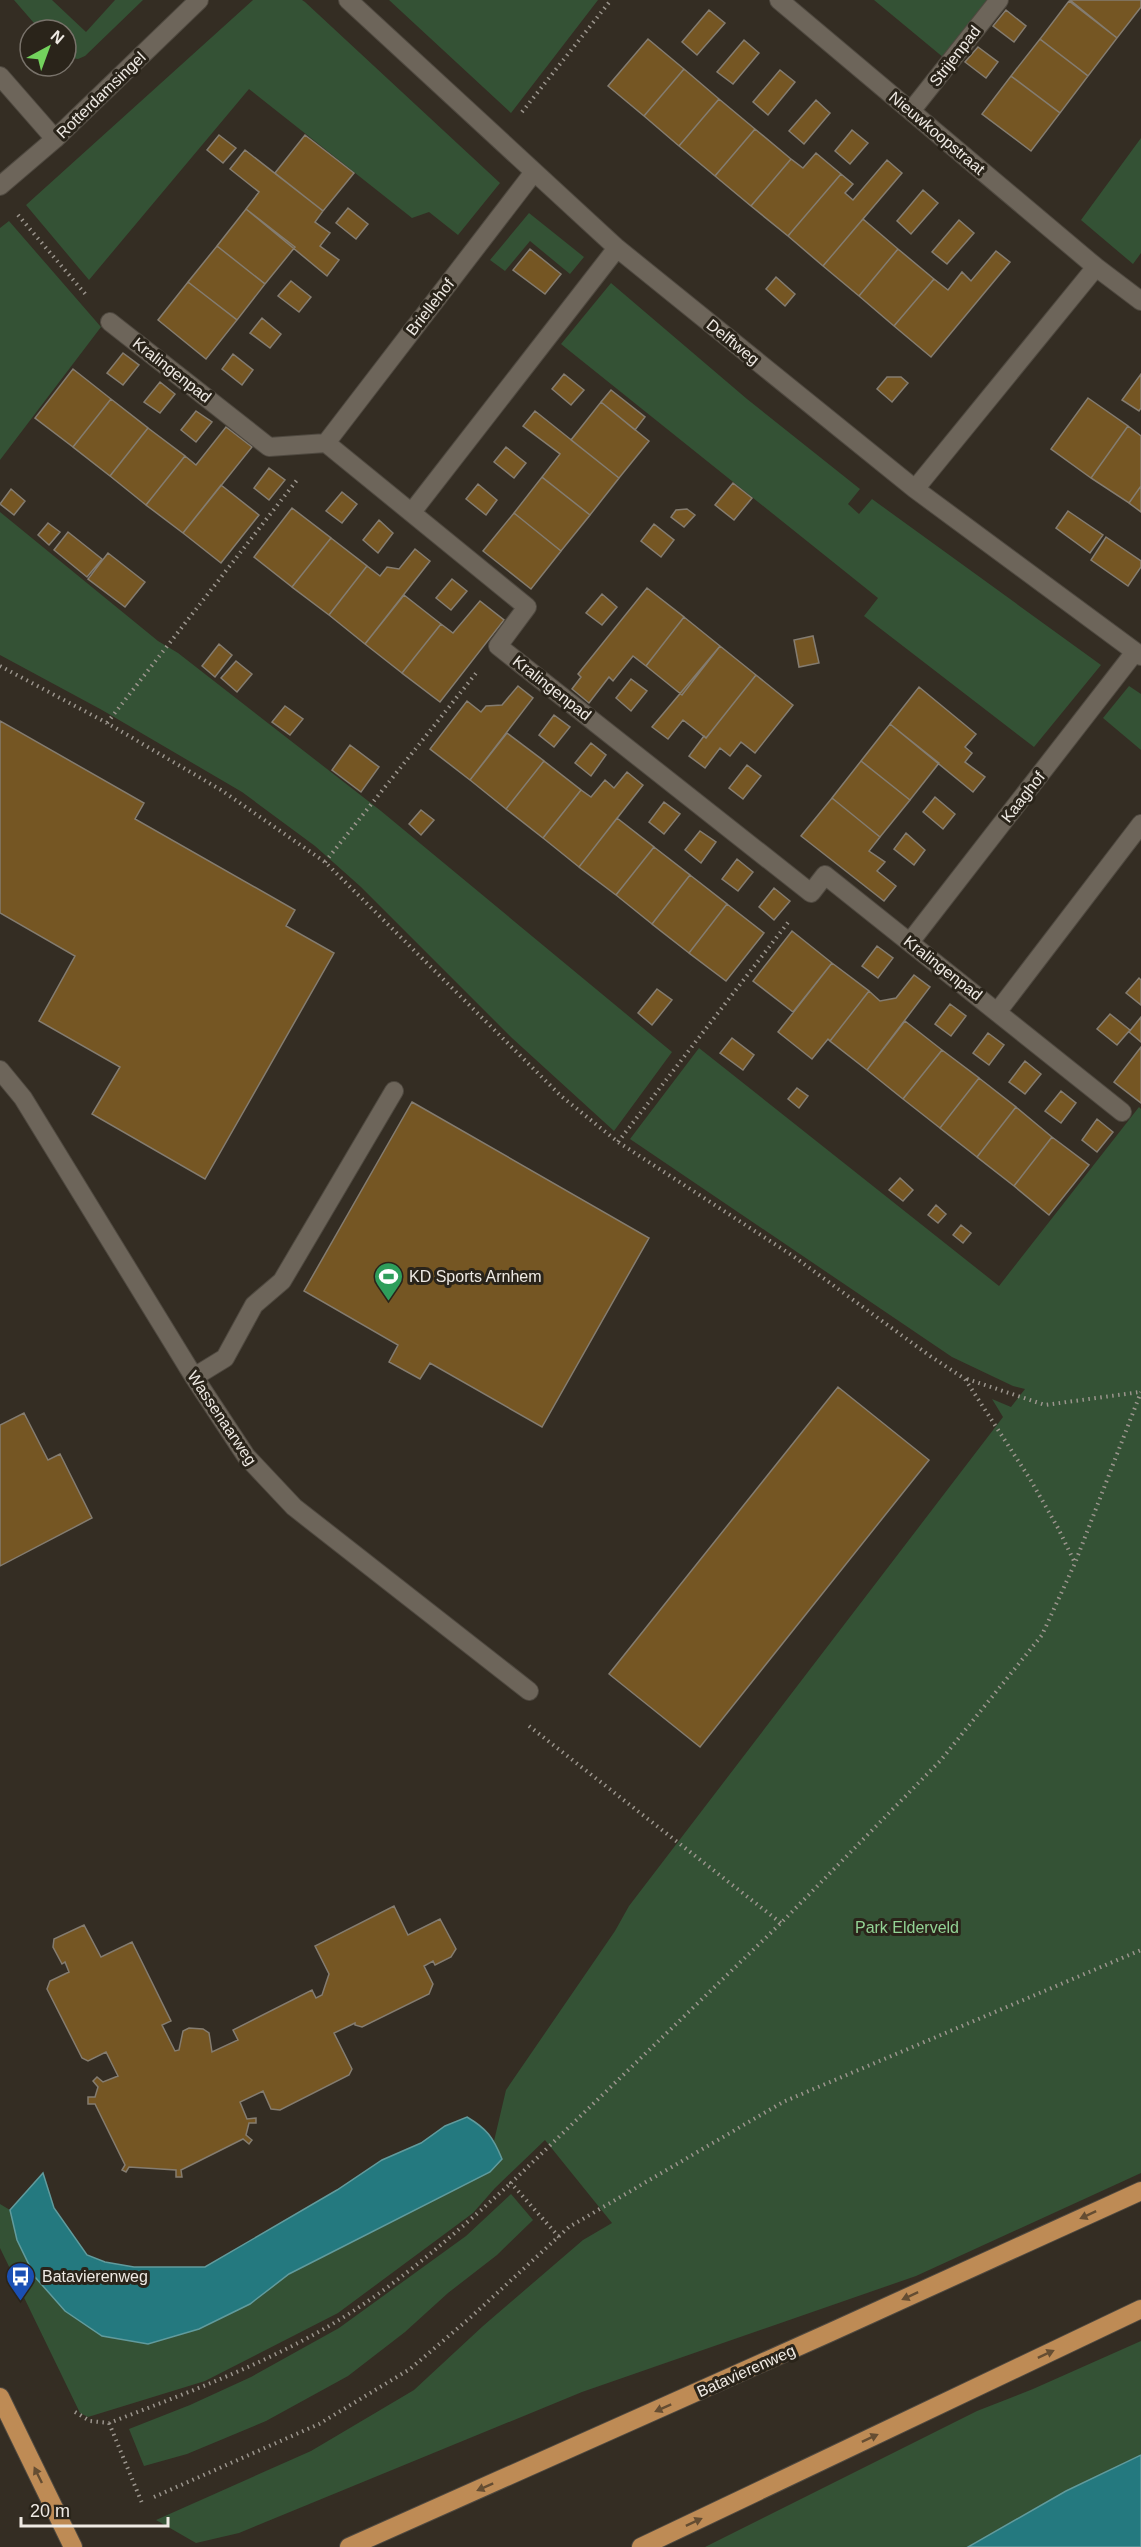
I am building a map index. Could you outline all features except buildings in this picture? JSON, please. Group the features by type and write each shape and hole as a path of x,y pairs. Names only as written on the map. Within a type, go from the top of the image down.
{"main road":[{"name":"Batavierenweg","path":"349,2547 1141,2191"},
{"path":"642,2547 1141,2309"},
{"path":"0,2397 73,2547"}],"street":[{"name":"Rotterdamsingel","path":"0,186 55,139 199,0"},
{"name":"Delftweg","path":"348,0 617,248 915,489 1138,654"},
{"name":"Nieuwkoopstraat","path":"779,0 1096,267 1141,301"},
{"name":"Strijenpad","path":"911,111 999,0"},
{"path":"0,76 55,139"},
{"name":"Briellehof","path":"326,443 534,172"},
{"path":"412,512 617,248"},
{"path":"915,489 1096,267"},
{"name":"Kralingenpad","path":"110,322 269,447 326,443 527,607 498,646 811,893 825,875 1122,1112"},
{"name":"Kaaghof","path":"910,942 1138,654"},
{"path":"998,1011 1141,824"},
{"name":"Wassenaarweg","path":"0,1070 23,1098 194,1377 246,1456 294,1507 529,1691"},
{"path":"194,1377 225,1358 254,1305 282,1281 394,1091"}],"path":[{"path":"499,140 611,0"},
{"path":"14,210 110,322"},
{"path":"107,723 326,443"},
{"path":"325,862 498,646"},
{"path":"0,666 107,723 221,790 325,862 561,1096 618,1142 793,1256 965,1379 1045,1405 1141,1392 1075,1563 1042,1635 948,1751 781,1923 511,2183 477,2215 381,2291 329,2326 229,2376 109,2423 90,2421 75,2412"},
{"path":"618,1142 811,893"},
{"path":"965,1379 1030,1479 1075,1563"},
{"path":"529,1691 512,1713 781,1923"},
{"path":"154,2497 319,2424 410,2369 569,2228 783,2102 1141,1950"},
{"path":"511,2183 559,2237"},
{"path":"109,2423 142,2503"}],"green space":[{"path":"14,0 52,0 71,18 30,18"},
{"path":"115,0 143,0 85,56 78,59 78,24 86,32"},
{"path":"253,0 302,0 305,2 500,183 458,235 429,212 412,218 249,89 89,280 26,205"},
{"path":"389,0 598,0 511,113"},
{"path":"874,0 990,0 944,58"},
{"path":"1141,138 1141,253 1133,264 1081,220"},
{"path":"529,213 584,257 570,274 530,241 505,271 490,260"},
{"path":"9,221 101,327 0,460 0,228"},
{"path":"611,283 747,399 860,489 848,504 859,514 872,499 1101,665 1034,747 864,616 878,598 561,344"},
{"path":"0,512 158,641 178,653 381,811 672,1052 614,1131 512,1038 361,887 315,846 242,792 102,710 0,655"},
{"path":"1129,686 1141,694 1141,750 1103,718"},
{"name":"Park Elderveld","path":"699,1048 999,1286 1139,1107 1141,1109 1141,2173 916,2276 582,2392 239,2533 196,2543 156,2520 311,2451 414,2390 483,2326 583,2240 612,2223 545,2140 495,2188 473,2213 338,2313 205,2381 88,2417 80,2413 0,2248 0,2204 10,2210 17,2240 250,2304 288,2274 502,2159 494,2141 506,2090 615,1931 629,1906 1003,1417 992,1399 1011,1407 1025,1389 1013,1386 952,1357 630,1139"},
{"path":"511,2194 533,2220 497,2255 348,2376 266,2421 187,2454 144,2466 129,2429 190,2405 251,2377 339,2328 466,2236"},
{"path":"1141,2341 1141,2455 1066,2491 968,2547 705,2547 977,2411"}],"water":[{"path":"467,2117 489,2134 502,2159 490,2172 289,2274 250,2304 199,2329 148,2344 102,2336 65,2311 35,2277 17,2240 10,2210 43,2173 54,2208 87,2255 105,2262 134,2267 205,2267 337,2190 382,2160 421,2143 445,2126"},
{"path":"1141,2455 1141,2547 968,2547 1066,2491"}],"place":[{"name":"KD Sports Arnhem","path":"388,1302"},
{"name":"Batavierenweg","path":"21,2302"}]}
